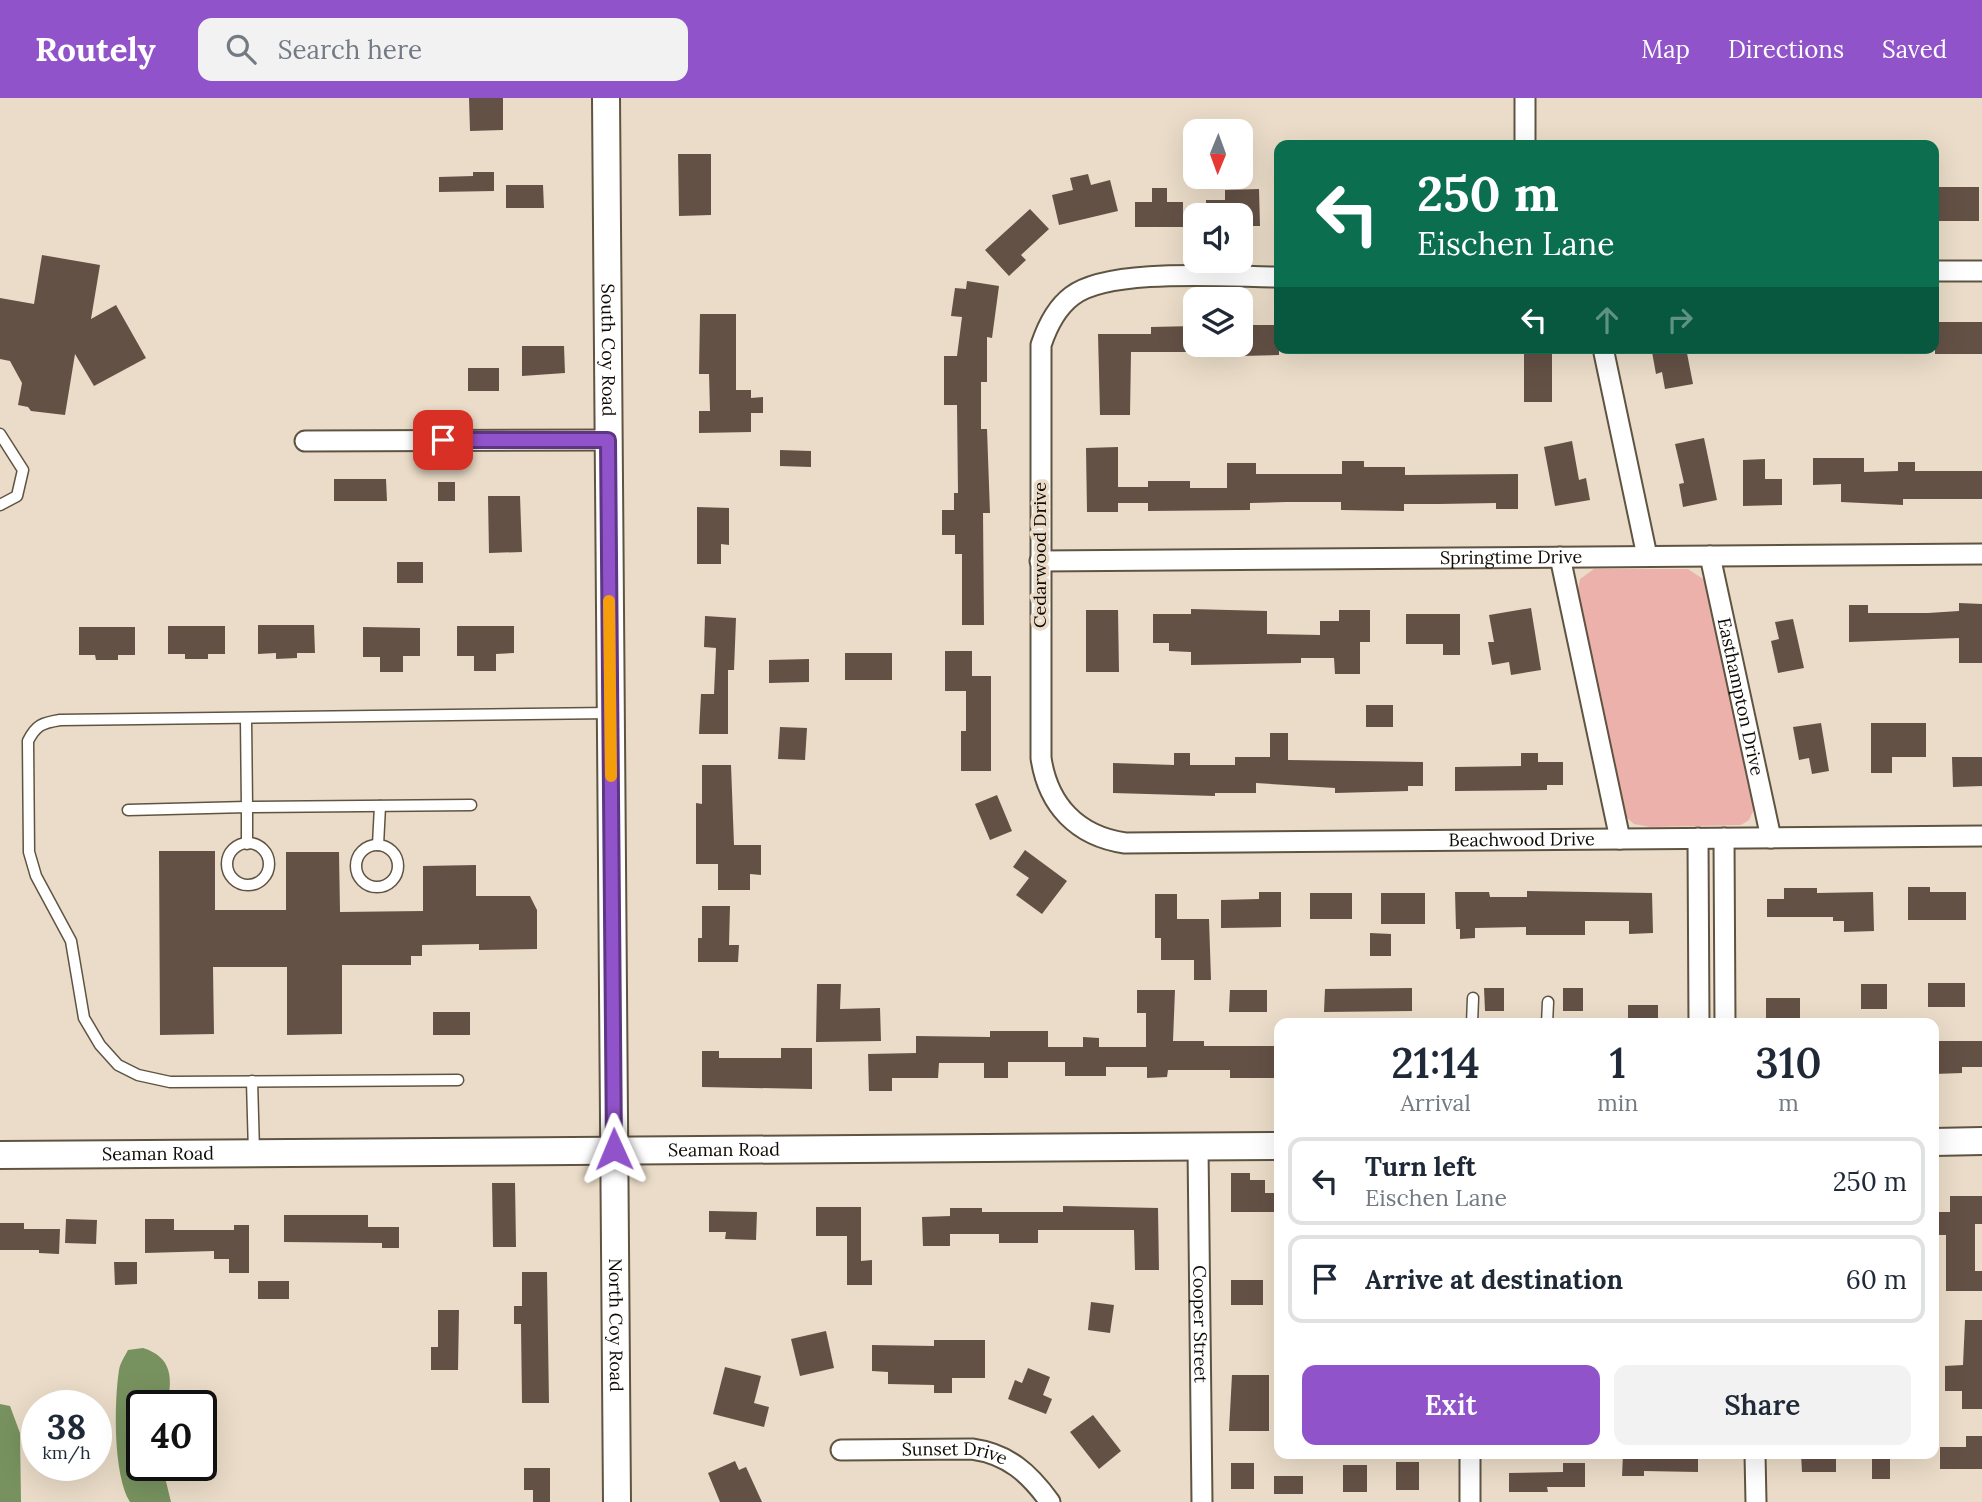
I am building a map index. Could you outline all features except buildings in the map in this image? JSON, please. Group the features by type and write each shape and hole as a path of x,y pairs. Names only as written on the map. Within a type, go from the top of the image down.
{"street":[{"name":"South Coy Road","path":"606,98 614,1149"},
{"path":"1525,98 1525,140"},
{"path":"1939,271 1982,271"},
{"name":"Cedarwood Drive","path":"1068,817 1046,783 1041,758 1041,345 1052,319 1073,296 1103,281 1274,277"},
{"path":"1604,354 1647,556"},
{"path":"305,441 608,440"},
{"name":"Springtime Drive","path":"1040,561 1982,554"},
{"name":"Easthampton Drive","path":"1710,556 1771,838"},
{"path":"1560,557 1620,839"},
{"name":"Beachwood Drive","path":"1068,817 1095,836 1125,843 1982,836"},
{"path":"1698,838 1699,1018"},
{"path":"1724,838 1725,1018"},
{"path":"1939,1142 1982,1141"},
{"name":"Seaman Road","path":"0,1155 1274,1146"},
{"name":"Cooper Street","path":"1198,1147 1202,1502"},
{"name":"North Coy Road","path":"614,1149 617,1502"},
{"name":"Sunset Drive","path":"841,1450 989,1452 1022,1469 1050,1502"},
{"path":"1470,1459 1470,1502"},
{"path":"1755,1459 1756,1502"}],"lane":[{"path":"0,434 23,470 17,496 0,505"},
{"path":"458,1080 170,1082 138,1075 118,1065 100,1045 84,1018 71,941 36,876 29,852 28,741 34,728 41,723 60,720 610,713"},
{"path":"246,719 247,844"},
{"path":"128,810 471,805"},
{"path":"378,845 380,806"},
{"path":"247,844 263,850 268,863 265,876 247,885 230,875 227,863 232,851 247,844"},
{"path":"378,845 393,852 398,865 389,883 376,887 363,882 356,864 362,852 378,845"},
{"path":"1472,1018 1473,998"},
{"path":"1547,1018 1548,1002"},
{"path":"252,1081 254,1153"}],"shaded area":[{"path":"1594,569 1688,569 1706,581 1755,807 1749,820 1741,825 1650,827 1634,824 1625,816 1577,595 1580,579"},
{"path":"143,1348 160,1357 168,1370 170,1386 169,1390 126,1390 126,1481 166,1481 171,1502 130,1502 124,1490 118,1457 116,1400 119,1370 128,1350"},
{"path":"0,1404 10,1406 20,1433 21,1502 0,1502"}],"slow traffic":[{"path":"609,601 611,776"}],"route":[{"path":"443,440 608,440 614,1149"}]}
